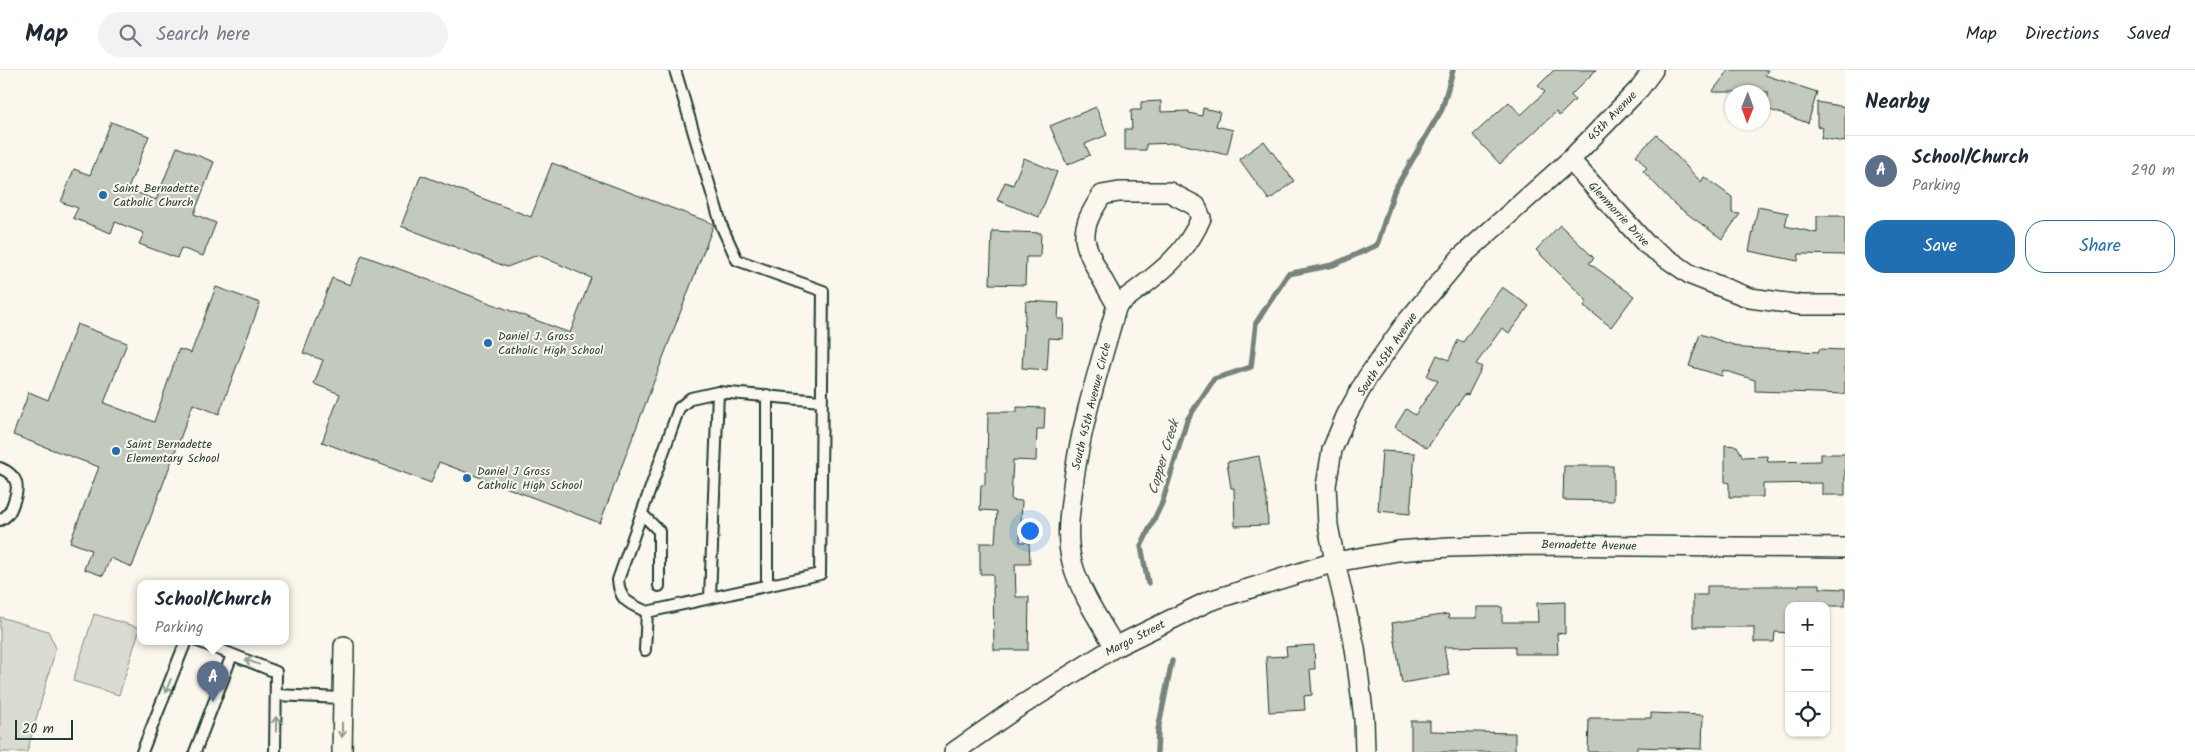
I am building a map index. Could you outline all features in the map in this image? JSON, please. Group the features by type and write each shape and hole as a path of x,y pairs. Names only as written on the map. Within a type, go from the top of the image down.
{"street":[{"name":"45th Avenue","path":"1570,160 1639,89 1653,70"},
{"name":"Glenmorrie Drive","path":"1570,160 1646,244 1691,275 1750,298 1801,305 1845,305"},
{"name":"South 45th Avenue","path":"1365,752 1364,719 1355,648 1328,525 1326,486 1332,450 1346,416 1367,378 1405,324 1461,257 1570,160"},
{"path":"1119,192 1169,192 1196,206 1200,218 1195,233 1184,250 1159,274 1117,305 1095,266 1085,238 1090,212 1102,195 1119,192"},
{"name":"South 45th Avenue Circle","path":"1114,647 1080,585 1072,561 1068,529 1075,464 1090,401 1117,305"},
{"name":"Bernadette Avenue","path":"1335,562 1398,551 1449,547 1533,545 1845,548"},
{"name":"Margo Street","path":"954,752 1011,712 1114,647 1209,601 1335,562"},
{"path":"342,752 344,646"}],"lane":[{"path":"674,70 722,227 737,260 823,291 820,574 647,612 627,602 619,593 618,580 679,408 691,398 718,392 821,400"},
{"path":"710,598 718,392"},
{"path":"767,395 767,585"},
{"path":"0,468 16,480 18,488 10,512 0,520"},
{"path":"642,514 659,531 659,586"},
{"path":"645,650 647,612"},
{"path":"142,752 184,645"},
{"path":"208,645 276,672 275,752"},
{"path":"195,752 232,654"},
{"path":"276,695 342,698"}],"shaded area":[{"path":"94,614 137,627 137,638 119,695 73,681"},
{"path":"0,617 48,631 56,648 27,752 0,752"}],"building":[{"path":"1554,70 1596,70 1571,95 1575,100 1559,116 1556,112 1500,164 1473,135 1509,102 1521,115 1545,92 1538,86"},
{"path":"1729,70 1768,70 1765,75 1817,92 1808,123 1770,110 1770,85 1725,85 1725,92 1712,92"},
{"path":"1161,101 1161,112 1189,111 1189,113 1202,116 1203,108 1220,112 1216,126 1233,130 1227,155 1177,143 1146,144 1146,150 1125,150 1125,129 1132,129 1131,110 1141,110 1141,102"},
{"path":"1817,102 1845,107 1845,142 1821,138 1823,128 1817,126"},
{"path":"1096,107 1107,135 1085,144 1090,155 1067,165 1050,126"},
{"name":"Saint Bernadette Catholic Church","path":"111,122 149,136 128,189 156,200 177,147 214,162 194,214 216,223 203,256 181,248 177,258 139,244 144,233 115,222 111,233 73,218 78,208 61,202 74,169 90,175"},
{"path":"1657,135 1701,182 1704,177 1732,197 1732,213 1740,214 1722,239 1674,204 1643,171 1647,168 1636,155"},
{"path":"1264,141 1294,181 1269,200 1239,159"},
{"path":"1024,158 1057,172 1039,217 997,200 1005,182 1013,185"},
{"name":"Daniel J. Gross Catholic High School","path":"552,163 714,224 600,523 439,462 431,483 322,442 340,394 314,384 323,360 303,353 332,278 350,285 362,255 570,333 591,278 538,255 507,267 401,226 421,175 531,217"},
{"path":"1758,207 1788,213 1785,226 1817,233 1817,216 1845,216 1845,255 1799,254 1798,261 1749,251"},
{"path":"1560,225 1594,258 1589,263 1634,296 1611,327 1584,306 1587,301 1536,250"},
{"path":"992,231 1041,233 1040,257 1026,257 1025,285 990,284"},
{"name":"Saint Bernadette Elementary School","path":"216,287 260,303 219,414 193,404 132,567 110,558 103,576 84,569 91,550 70,542 99,467 13,435 29,392 48,400 77,324 127,343 104,403 154,422 179,349 191,353"},
{"path":"1502,287 1529,306 1509,333 1502,328 1476,364 1482,367 1468,395 1465,394 1427,448 1395,427 1406,409 1415,415 1438,381 1427,376 1437,355 1449,360 1458,340 1463,342"},
{"path":"1026,301 1059,303 1058,319 1064,319 1063,339 1049,338 1047,370 1022,368"},
{"path":"1700,334 1743,348 1819,352 1819,349 1845,350 1845,394 1755,391 1755,380 1723,370 1722,376 1689,366"},
{"path":"1017,407 1045,408 1044,429 1037,429 1036,461 1013,460 1011,500 1022,501 1020,542 1029,542 1030,564 1015,564 1016,597 1029,597 1028,650 994,650 993,574 980,574 980,543 995,543 997,511 980,510 981,485 985,485 985,471 987,471 988,412 1017,412"},
{"path":"1725,445 1737,446 1743,457 1767,456 1768,462 1821,461 1821,454 1845,454 1845,495 1822,495 1822,483 1763,484 1763,497 1729,497 1729,483 1725,482"},
{"path":"1382,451 1415,453 1410,514 1378,511"},
{"path":"1259,456 1267,501 1268,525 1235,526 1234,488 1231,488 1227,462"},
{"path":"1564,466 1613,466 1613,501 1563,500"},
{"path":"1799,584 1820,584 1820,588 1845,589 1845,606 1830,606 1830,602 1785,602 1785,633 1775,632 1774,642 1754,642 1754,627 1693,627 1693,595 1707,595 1707,586 1799,586"},
{"path":"1565,602 1565,634 1557,633 1558,654 1515,654 1515,646 1444,647 1449,675 1402,683 1392,623 1448,614 1449,618 1477,618 1477,607 1502,607 1502,622 1538,622 1537,603"},
{"path":"1314,645 1315,669 1310,669 1312,695 1304,696 1305,710 1269,712 1266,657 1287,656 1286,647"},
{"path":"1651,713 1703,715 1702,749 1637,747 1637,752 1588,752 1589,718 1651,718"},
{"path":"1411,721 1430,721 1430,731 1515,733 1515,752 1411,752"}],"waterway":[{"name":"Copper Creek","path":"1148,583 1141,546 1162,503 1187,420 1214,379 1251,367 1256,323 1288,274 1333,265 1377,245 1394,191 1442,109 1453,70"},
{"name":"Copper Creek","path":"1157,752 1158,730 1172,661"}],"place":[{"name":"Saint Bernadette Catholic Church","path":"103,195"},
{"name":"Daniel J. Gross Catholic High School","path":"488,343"},
{"name":"Saint Bernadette Elementary School","path":"116,451"},
{"name":"Daniel J Gross Catholic High School","path":"467,478"},
{"name":"School/Church","path":"213,702"}]}
